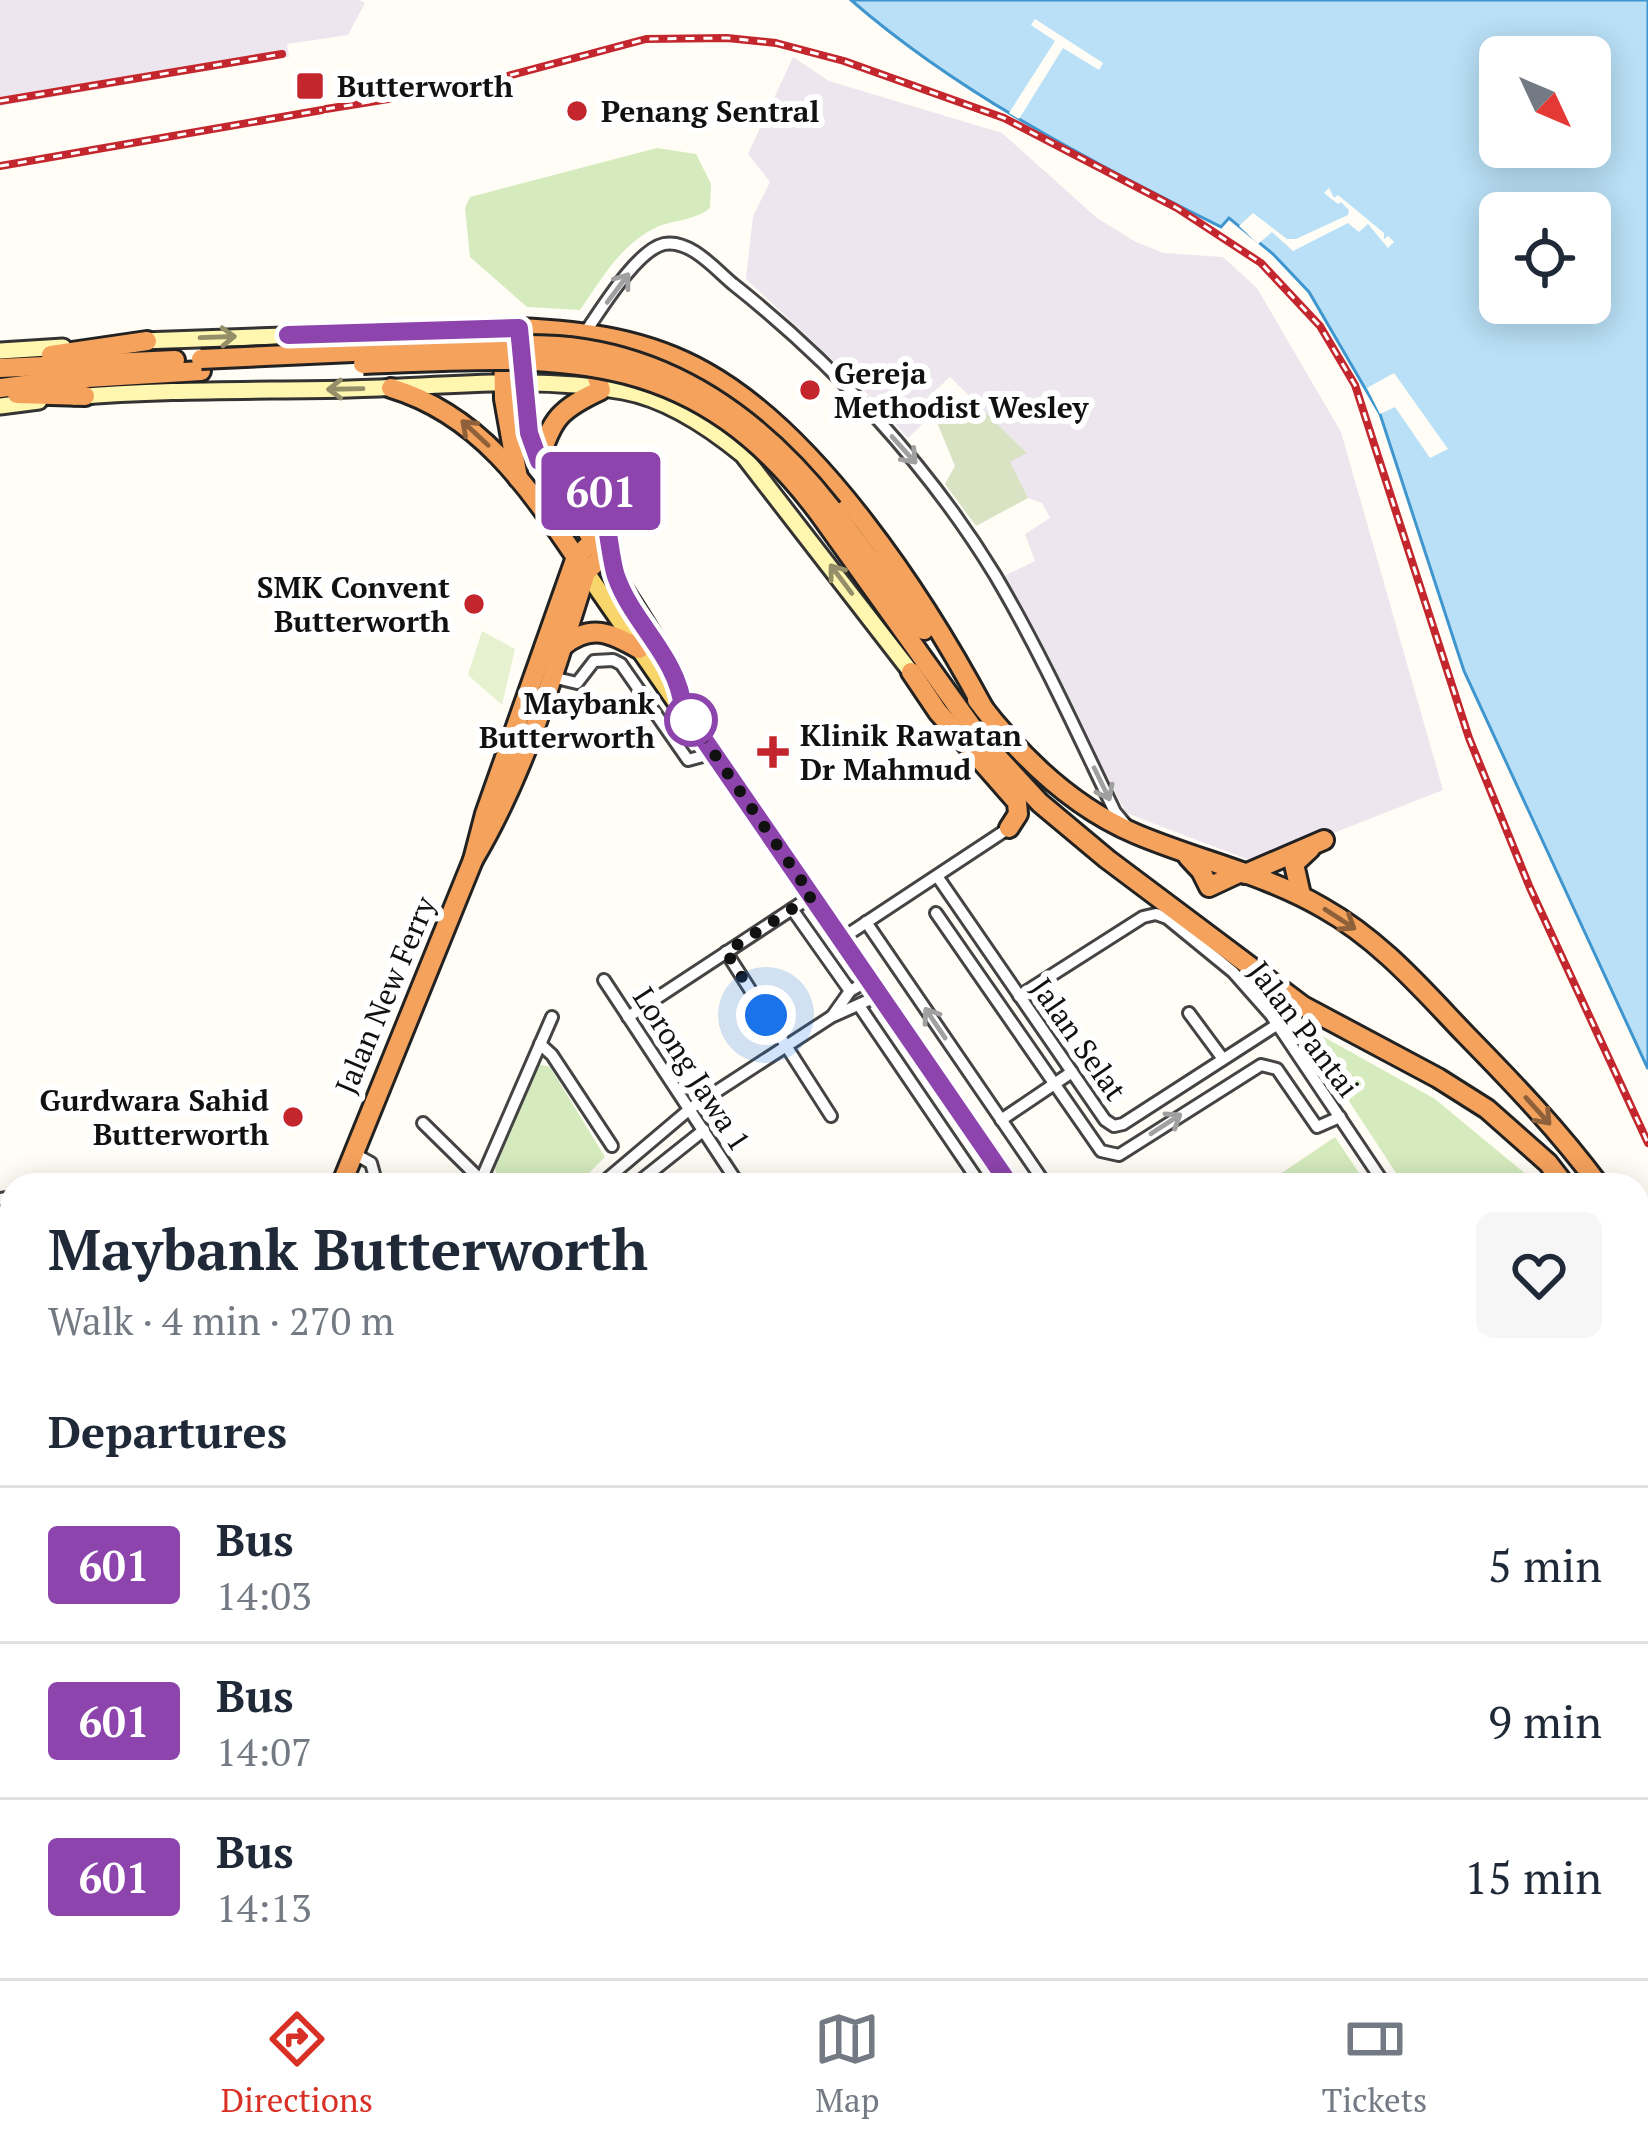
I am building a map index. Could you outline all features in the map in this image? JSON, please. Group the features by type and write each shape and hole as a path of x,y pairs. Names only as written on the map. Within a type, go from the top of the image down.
{"highway":[{"path":"518,478 511,328 586,331 703,370 758,409 802,450 854,510 962,668 984,709"},
{"path":"539,461 549,427 559,414 601,390 594,356 607,341 620,339"},
{"path":"0,367 147,340"},
{"path":"0,367 496,359 584,363 627,373 689,397 724,419 826,513 984,709 1047,776 1132,832 1301,895 1355,928 1412,976 1590,1173"},
{"path":"0,390 201,365"},
{"path":"514,382 539,461 597,549"},
{"path":"392,388 453,413 518,478 581,564"},
{"path":"0,390 85,396"},
{"path":"826,513 959,710 1016,781"},
{"path":"548,515 560,555 560,602"},
{"name":"Jalan New Ferry","path":"342,1173 472,860 560,602 581,564 597,549"},
{"name":"Jalan New Ferry","path":"472,860 498,818 552,677 581,564"},
{"path":"562,647 575,636 600,631 639,650"},
{"path":"911,672 976,744 1075,834 1303,1006 1487,1109 1556,1173"},
{"path":"911,672 938,712 1017,802 1018,814 1009,828"},
{"path":"1009,828 1037,817 1075,834"},
{"path":"1243,873 1324,840 1294,864 1301,895"}],"main road":[{"path":"597,549 672,670 683,709"},
{"path":"581,564 1002,1173"}],"street":[{"path":"586,331 638,262 653,248 676,243 692,250 800,341 926,475 962,524 996,577 1115,812 1132,832"},
{"path":"450,382 475,368 481,359 469,328"},
{"path":"0,351 147,340 511,328"},
{"path":"0,406 85,396 392,388 450,382 625,391 710,428 743,454 911,672"},
{"path":"539,461 573,476 594,479 601,487 605,538 617,581"},
{"path":"552,677 577,683 594,662 622,664 688,760 714,753"},
{"path":"841,939 1009,828"},
{"name":"Jalan Selat","path":"937,876 1114,1126 1277,1024"},
{"path":"628,1017 812,896"},
{"path":"792,909 850,992"},
{"path":"936,913 1098,1148 1117,1155 1258,1065 1274,1067 1317,1127 1340,1117"},
{"name":"Jalan Pantai","path":"1019,996 1143,917 1167,918 1233,972 1277,1024 1377,1173"},
{"path":"866,922 1038,1173"},
{"path":"952,935 970,924"},
{"path":"726,952 831,1116"},
{"name":"Lorong Jawa 1","path":"604,980 731,1173"},
{"path":"831,1017 850,992 874,987"},
{"path":"614,1173 691,1108 831,1017 860,1007 874,987"},
{"path":"860,1007 973,1173"},
{"path":"1189,1013 1232,1082"},
{"path":"488,1173 552,1017"},
{"path":"540,1043 612,1146"},
{"path":"1001,1120 1072,1072"},
{"path":"423,1123 475,1173"},
{"path":"650,1173 704,1130"},
{"path":"352,1152 371,1163 374,1173"}],"shaded area":[{"path":"0,0 365,3 348,35 287,44 289,57 0,106"},
{"path":"793,57 829,81 1002,133 1097,218 1136,242 1164,253 1223,257 1257,288 1341,432 1443,790 1257,863 1126,813 1004,576 1035,561 1025,534 1050,518 1042,503 1028,498 1009,462 1026,452 950,377 926,399 936,411 908,438 746,279 753,216 770,182 748,154"}],"green space":[{"path":"657,148 696,154 711,184 710,208 644,234 613,263 580,310 527,307 470,257 465,208 470,197"},
{"path":"976,403 1027,453 1010,462 1028,498 976,526 945,484 955,466 936,420"},
{"path":"482,631 515,649 502,705 468,675"},
{"path":"1297,1022 1435,1099 1524,1173 1396,1173"},
{"path":"538,1064 550,1067 605,1157 589,1173 496,1173"},
{"path":"1332,1139 1359,1173 1282,1173"}],"water":[{"path":"851,0 1648,0 1648,1069 1464,671 1380,414 1309,292 1229,218 1221,227 1076,152 937,66"}],"pier":[{"path":"1035,19 1103,63 1099,70 1063,48 1019,119 1009,113 1055,41 1031,25"},
{"path":"1329,188 1334,198 1338,195 1384,233 1384,239 1388,236 1394,242 1388,248 1368,224 1359,232 1348,223 1293,251 1272,232 1258,244 1239,226 1253,213 1287,239 1296,239 1348,215 1341,202 1324,193"},
{"path":"1394,373 1448,449 1430,458 1395,407 1380,414 1367,388"}],"railway":[{"path":"422,93 496,79 646,39 776,43 844,61 1004,118 1177,208 1261,263 1320,326 1355,385 1469,738 1530,888 1648,1143"},
{"path":"0,101 282,54"},
{"path":"326,109 413,95"},
{"path":"0,166 322,110"}],"bus line":[{"name":"601","path":"288,335 519,328 529,433 539,461 573,476 594,479 601,487 605,538 617,581 672,670 683,709 1002,1173"}],"place":[{"name":"Butterworth","path":"310,86"},
{"name":"Penang Sentral","path":"577,111"},
{"name":"Gereja Methodist Wesley","path":"810,390"},
{"name":"SMK Convent Butterworth","path":"474,604"},
{"name":"Maybank Butterworth","path":"691,720"},
{"name":"Klinik Rawatan Dr Mahmud","path":"773,752"},
{"name":"Gurdwara Sahid Butterworth","path":"293,1117"}],"route":[{"path":"691,720 812,896 726,952 766,1015"}]}
